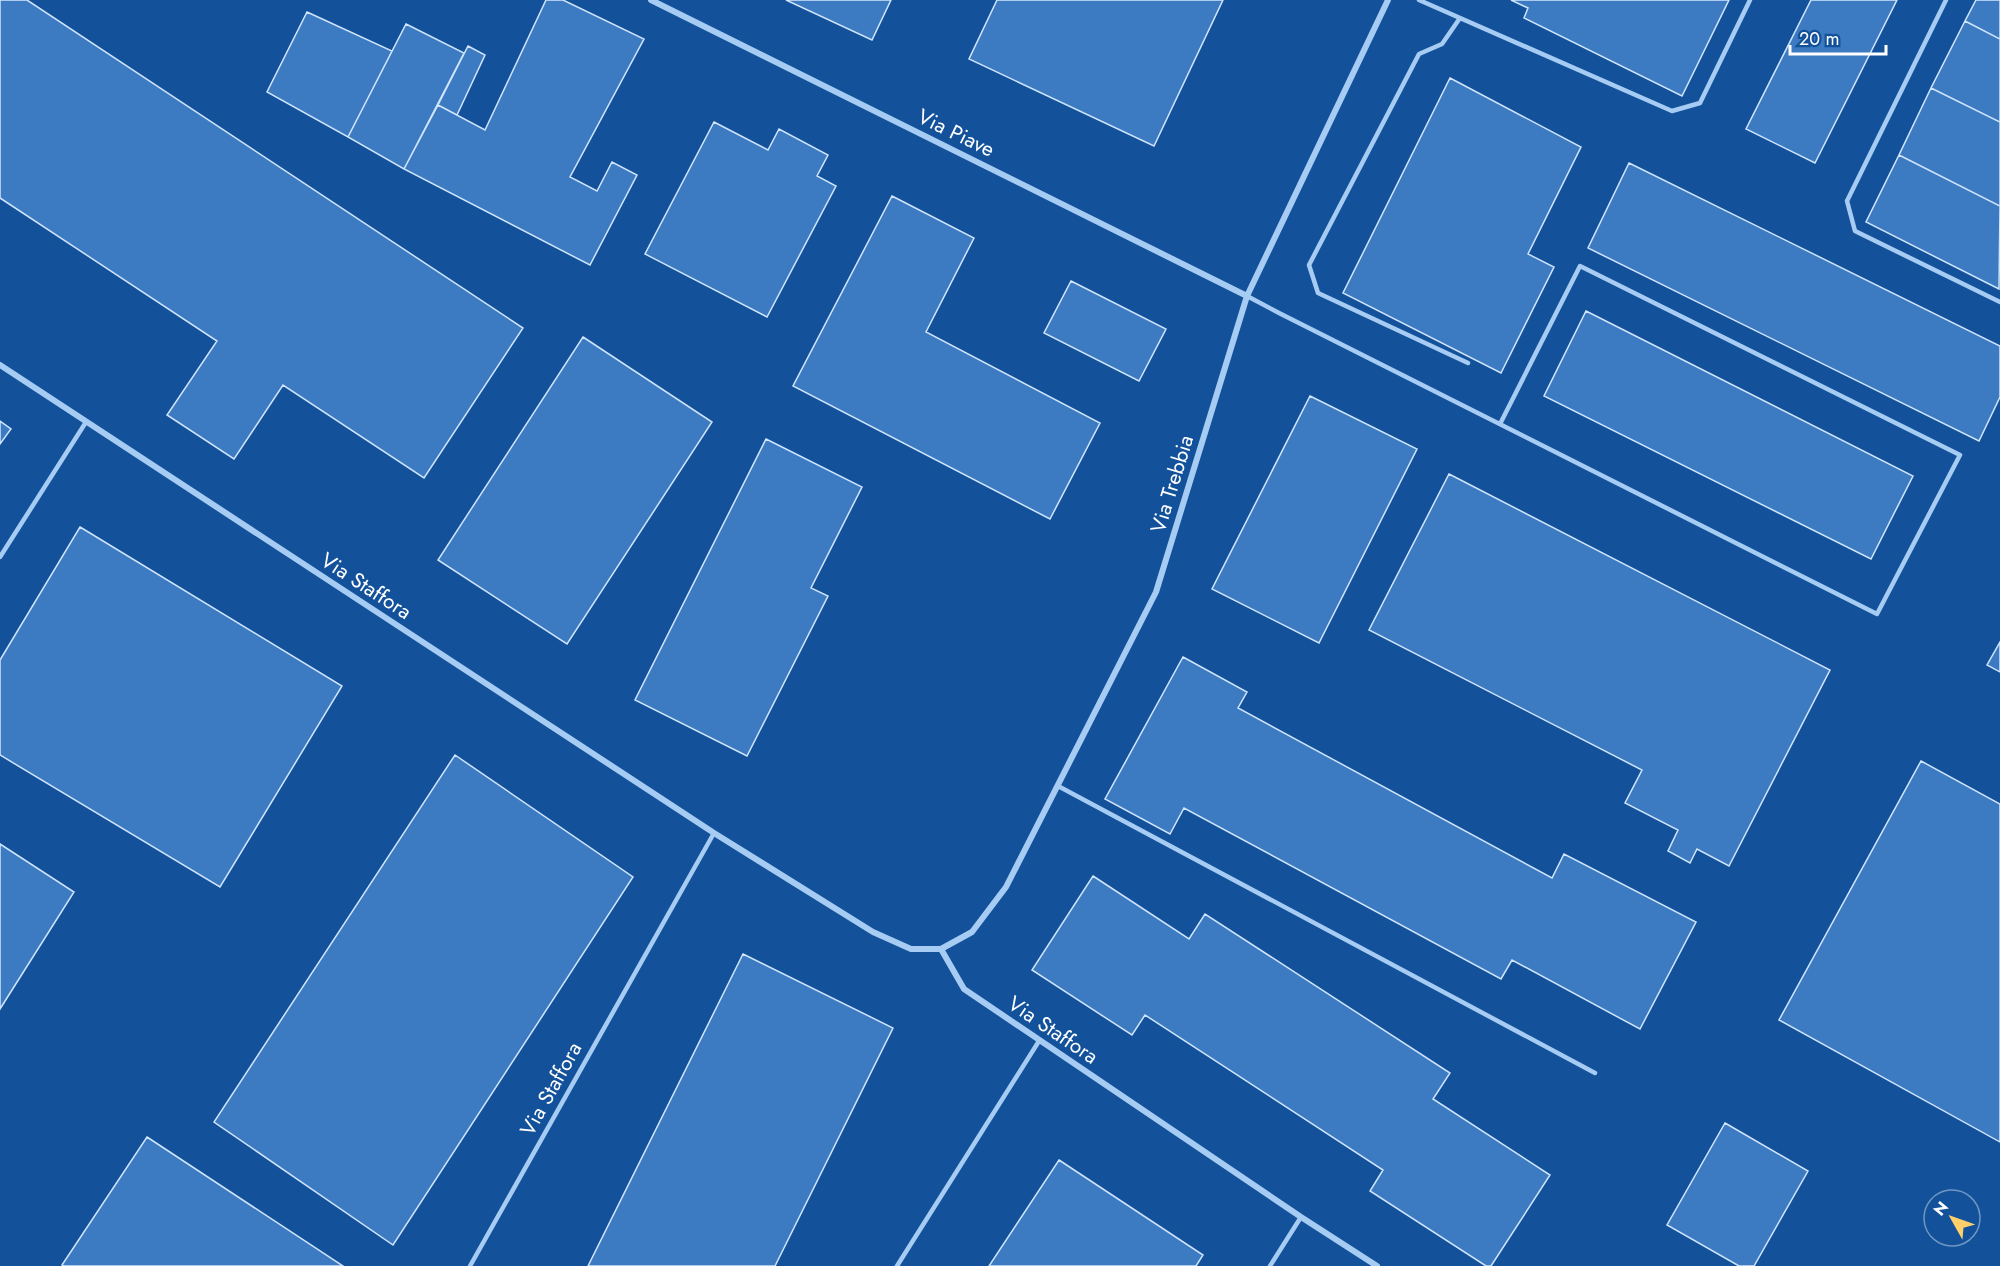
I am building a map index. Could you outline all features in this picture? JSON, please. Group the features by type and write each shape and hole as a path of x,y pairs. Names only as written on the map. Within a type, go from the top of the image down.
{"street":[{"name":"Via Piave","path":"651,0 1247,296"},
{"name":"Via Trebbia","path":"941,949 972,932 1006,887 1156,592 1247,296 1388,0"},
{"name":"Via Staffora","path":"0,365 714,833 873,932 911,949 941,949 964,989 1377,1266"}],"lane":[{"path":"1419,0 1672,111 1700,103 1750,0"},
{"path":"1946,0 1847,201 1855,231 2000,302"},
{"path":"1460,18 1442,44 1419,54 1309,265 1318,293 1468,363"},
{"path":"1247,296 1500,424 1877,614 1960,455 1580,266 1500,424"},
{"path":"0,557 86,422"},
{"path":"1058,786 1595,1073"},
{"name":"Via Staffora","path":"470,1266 714,833"},
{"path":"897,1266 1039,1041"},
{"path":"1270,1266 1301,1217"}],"building":[{"path":"0,0 27,0 523,328 424,478 283,385 234,459 167,415 217,341 0,198"},
{"path":"546,0 563,0 644,39 570,177 597,191 612,162 637,175 590,265 404,169 438,105 485,130"},
{"path":"786,0 891,0 872,40"},
{"path":"997,0 1223,0 1154,146 969,59"},
{"path":"1511,0 1729,0 1682,96 1524,18 1528,8"},
{"path":"1811,0 1897,0 1815,163 1746,129"},
{"path":"1976,0 2000,0 2000,39 1965,21"},
{"path":"307,12 392,51 348,137 267,92"},
{"path":"1965,21 2000,39 2000,122 1931,88"},
{"path":"406,24 464,53 404,169 348,137"},
{"path":"468,46 485,55 457,115 438,105"},
{"path":"1450,78 1581,147 1528,254 1554,267 1501,373 1343,293"},
{"path":"1931,88 2000,122 2000,206 1899,155"},
{"path":"714,122 768,150 779,129 828,155 817,176 836,186 767,317 645,254"},
{"path":"1899,155 2000,206 1999,289 1866,222"},
{"path":"1629,163 2000,346 2000,397 1979,441 1588,248"},
{"path":"892,196 974,238 926,332 1100,423 1050,519 793,386"},
{"path":"1071,281 1166,329 1139,381 1044,333"},
{"path":"1586,311 1913,476 1871,559 1544,396"},
{"path":"583,337 712,422 567,644 438,560"},
{"path":"1310,396 1417,449 1319,643 1212,589"},
{"path":"0,421 11,429 0,444"},
{"path":"766,439 862,487 811,588 828,596 747,756 635,700"},
{"path":"1449,474 1830,670 1729,866 1697,849 1690,863 1668,851 1678,830 1625,803 1642,770 1369,630"},
{"path":"80,527 342,686 220,887 0,755 0,660"},
{"path":"2000,642 2000,672 1987,665"},
{"path":"1183,657 1247,692 1238,708 1552,878 1564,854 1696,922 1640,1029 1512,960 1501,979 1184,808 1170,834 1105,799"},
{"path":"455,755 633,877 393,1245 214,1122"},
{"path":"1921,761 2000,804 2000,1142 1779,1020"},
{"path":"0,844 74,892 0,1009"},
{"path":"1093,876 1189,939 1205,914 1450,1073 1433,1099 1550,1175 1491,1266 1486,1266 1370,1191 1383,1170 1145,1015 1132,1035 1032,970"},
{"path":"743,954 893,1028 775,1266 588,1266"},
{"path":"1725,1123 1808,1171 1754,1266 1739,1266 1667,1225"},
{"path":"147,1137 343,1266 62,1265"},
{"path":"1059,1160 1203,1255 1196,1266 989,1266"}]}
